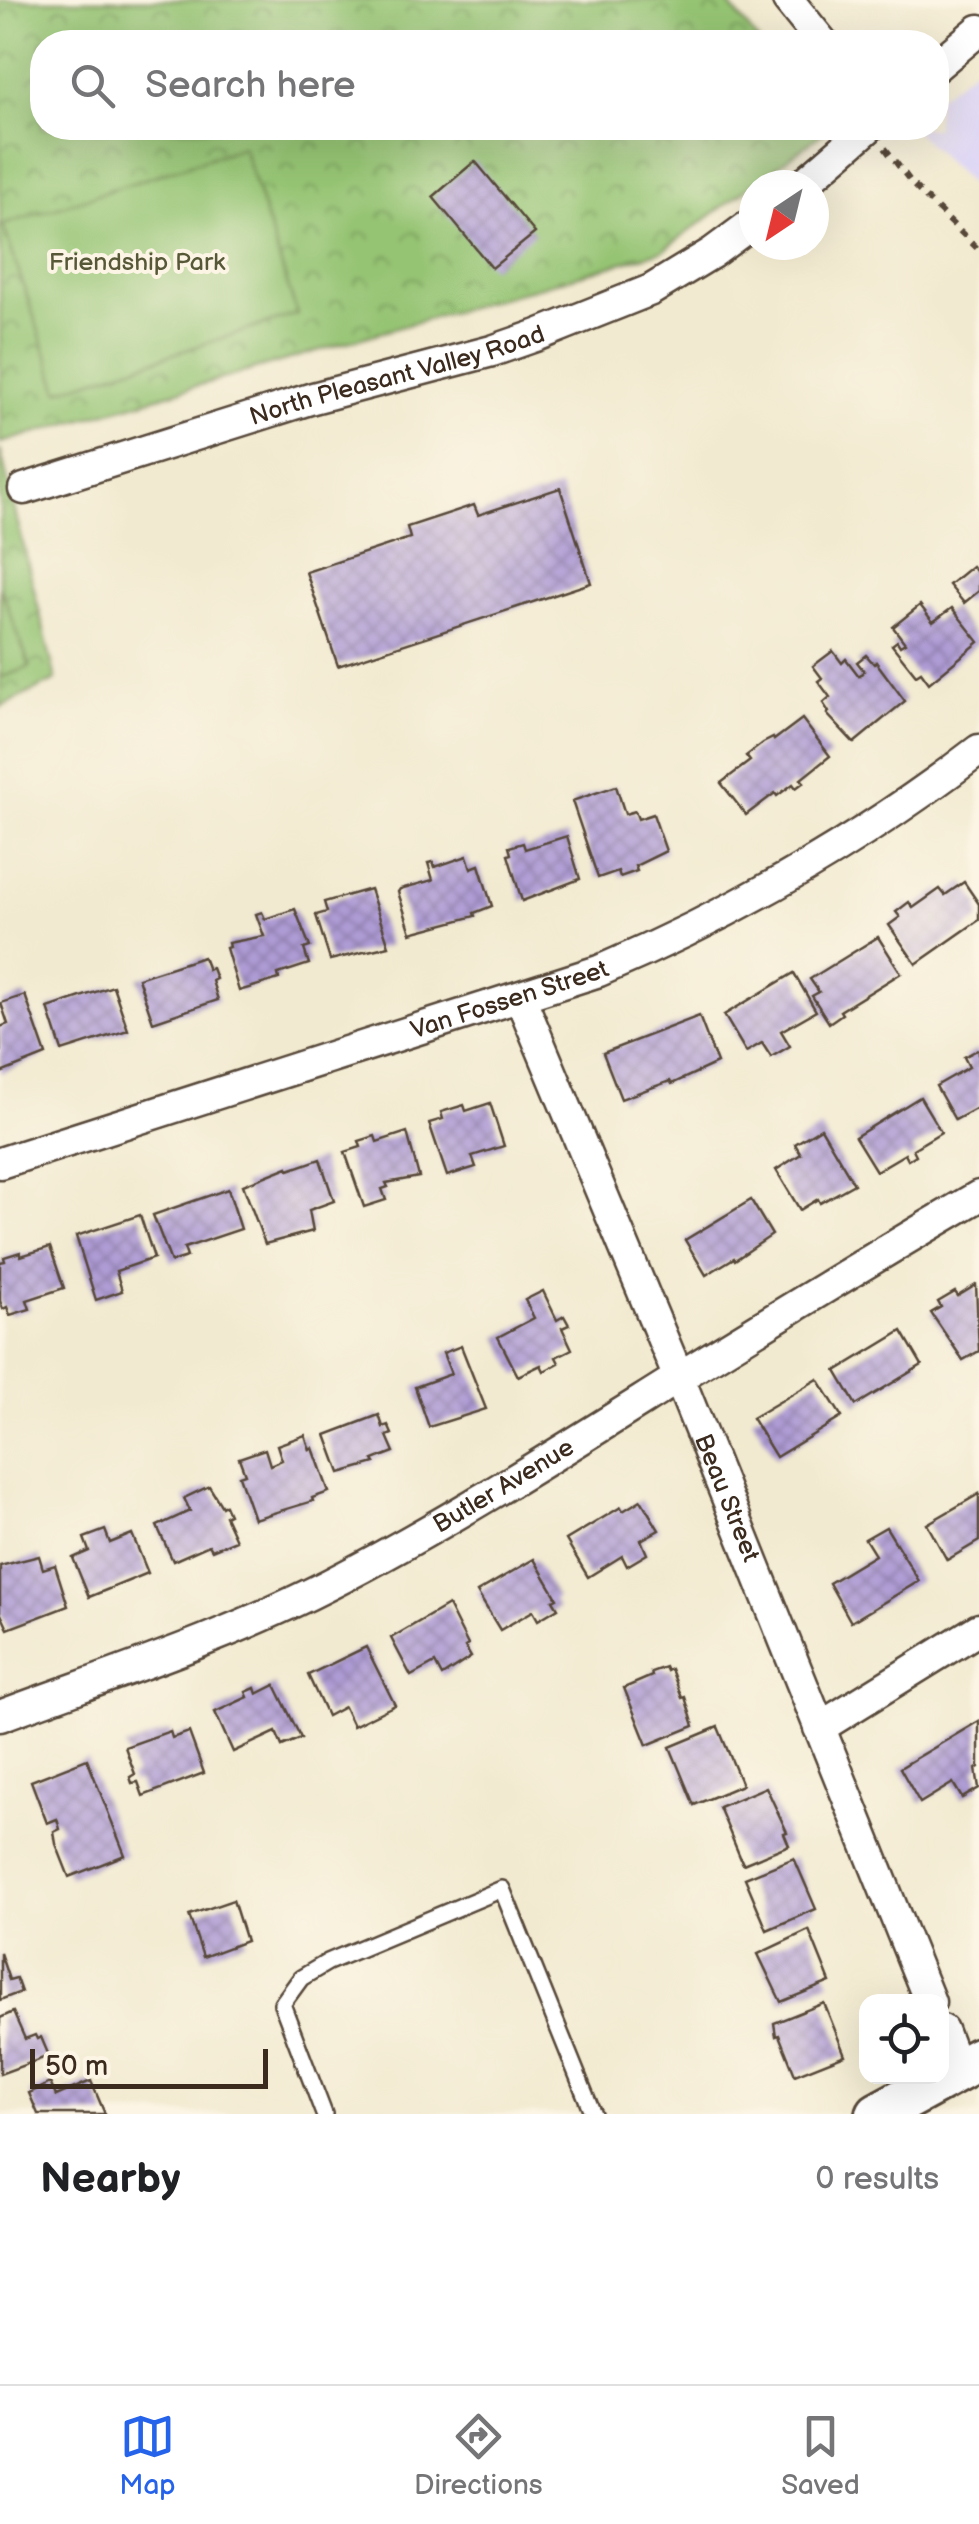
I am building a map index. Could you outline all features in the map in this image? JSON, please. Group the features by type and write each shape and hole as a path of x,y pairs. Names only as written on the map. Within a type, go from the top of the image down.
{"street":[{"path":"788,0 812,30"},
{"path":"949,55 979,30"},
{"path":"824,170 869,140"},
{"name":"North Pleasant Valley Road","path":"24,489 313,398 492,351 538,335 651,290 739,232"},
{"name":"Van Fossen Street","path":"0,1162 599,971 734,909 880,822 979,750"},
{"name":"Beau Street","path":"520,997 679,1378 927,1994"},
{"name":"Butler Avenue","path":"0,1716 220,1634 326,1587 548,1461 979,1196"},
{"path":"819,1728 979,1629"},
{"path":"878,2114 969,2066 949,2039"}],"lane":[{"path":"324,2114 282,2004 301,1978 328,1962 502,1889 593,2114"}],"path":[{"path":"878,140 914,186 979,250"}],"shaded area":[{"path":"979,64 979,193 924,140 949,140 949,88"}],"green space":[{"name":"Friendship Park","path":"0,0 726,0 750,30 30,30 30,140 813,140 772,170 739,170 739,195 662,251 0,443"},
{"path":"243,147 297,314 59,391 3,225"},
{"path":"0,449 56,680 0,707"},
{"path":"0,586 30,667 0,678"}],"building":[{"path":"475,161 535,233 492,268 433,197"},
{"path":"560,488 591,583 338,666 306,572 410,538 407,527 474,505 478,515"},
{"path":"972,566 979,575 979,591 964,603 949,585"},
{"path":"920,605 933,622 952,608 979,642 929,683 921,672 916,675 892,645 897,641 900,646 905,643 893,627"},
{"path":"833,651 842,663 846,659 859,676 864,671 857,662 866,655 876,662 905,701 854,743 827,714 823,703 830,697 813,666"},
{"path":"802,719 830,756 801,779 804,782 796,788 793,784 777,796 775,793 746,815 721,783 750,761 746,756"},
{"path":"616,786 625,814 635,811 638,819 653,814 666,851 635,866 637,871 620,877 618,871 598,878 572,801"},
{"path":"567,836 580,879 522,901 509,847 523,843 525,849"},
{"path":"467,856 471,868 479,865 492,906 474,913 475,916 411,933 400,889 433,880 428,863 433,862 435,867"},
{"path":"964,882 979,904 979,920 916,964 889,925 900,917 896,912 909,902 913,908 940,889 945,895"},
{"path":"370,889 389,946 330,960 316,915 327,912 324,902"},
{"path":"295,909 310,947 304,949 309,964 278,974 279,979 239,991 226,948 228,943 264,936 256,914 262,912 265,919"},
{"path":"878,937 901,973 840,1011 842,1014 829,1023 812,996 819,992 810,979"},
{"path":"203,957 216,979 212,981 218,1000 153,1022 138,978"},
{"path":"794,973 816,1011 781,1031 790,1046 771,1057 762,1043 746,1052 724,1015"},
{"path":"113,986 128,1030 62,1051 48,1008"},
{"path":"25,995 46,1055 1,1073 0,1027 8,1024 1,1003"},
{"path":"699,1016 717,1063 672,1084 670,1081 621,1099 603,1053"},
{"path":"979,1049 979,1107 955,1120 936,1086 969,1067 964,1057"},
{"path":"920,1097 941,1132 913,1149 916,1155 908,1160 905,1154 876,1171 855,1137"},
{"path":"490,1103 504,1146 472,1156 476,1167 447,1176 429,1123 443,1119 441,1112 464,1105 466,1111"},
{"path":"821,1128 854,1184 800,1210 776,1170 801,1154 795,1144"},
{"path":"407,1132 419,1177 386,1183 388,1187 382,1189 386,1200 364,1207 345,1152 361,1147 359,1141 375,1136 377,1142"},
{"path":"320,1159 334,1201 309,1210 313,1231 265,1244 243,1185"},
{"path":"228,1189 241,1229 184,1248 187,1257 171,1262 153,1215"},
{"path":"751,1200 772,1235 706,1275 685,1240"},
{"path":"140,1215 154,1258 116,1271 122,1291 96,1300 76,1236"},
{"path":"50,1247 64,1288 27,1300 30,1309 10,1315 0,1301 0,1262 20,1252 21,1256"},
{"path":"976,1285 979,1351 963,1360 931,1313 941,1307 938,1302"},
{"path":"543,1291 557,1320 564,1316 569,1325 562,1328 572,1349 556,1357 559,1363 544,1371 541,1365 518,1376 498,1337 534,1318 525,1300"},
{"path":"902,1331 922,1365 856,1405 836,1371"},
{"path":"461,1346 486,1409 429,1427 415,1387 451,1374 443,1353"},
{"path":"818,1379 842,1417 776,1457 752,1418"},
{"path":"379,1415 383,1427 388,1425 392,1434 387,1436 394,1452 373,1460 375,1463 340,1473 326,1435"},
{"path":"305,1435 329,1492 312,1498 313,1501 254,1519 239,1476 245,1474 239,1458 265,1449 270,1465 282,1460 277,1445"},
{"path":"209,1486 222,1507 225,1505 229,1514 225,1516 236,1540 212,1550 209,1545 173,1561 157,1526 190,1511 184,1498"},
{"path":"979,1494 979,1541 947,1560 927,1524"},
{"path":"641,1500 659,1530 641,1540 647,1554 627,1566 622,1556 588,1577 566,1540 621,1507 623,1511"},
{"path":"886,1527 919,1581 851,1622 829,1583 875,1555 865,1539"},
{"path":"105,1530 110,1543 132,1534 148,1573 89,1597 73,1558 89,1551 84,1538"},
{"path":"39,1556 43,1569 55,1565 68,1606 8,1629 0,1612 0,1566"},
{"path":"534,1559 557,1598 553,1600 558,1608 538,1620 533,1611 500,1630 477,1592"},
{"path":"448,1605 471,1657 442,1676 435,1663 411,1676 391,1638"},
{"path":"366,1647 395,1705 353,1726 344,1707 327,1716 308,1675"},
{"path":"665,1667 667,1671 671,1669 682,1698 685,1697 694,1726 647,1745 624,1688"},
{"path":"275,1685 301,1738 282,1746 276,1732 233,1752 215,1712 248,1697 246,1692 255,1688 257,1694"},
{"path":"979,1721 979,1788 962,1798 953,1783 920,1803 900,1768"},
{"path":"718,1727 742,1785 694,1805 670,1747"},
{"path":"170,1731 172,1738 189,1732 204,1773 143,1796 138,1782 132,1783 130,1777 135,1774 125,1747"},
{"path":"87,1759 125,1855 69,1877 56,1844 54,1832 60,1829 57,1819 47,1823 31,1781"},
{"path":"766,1787 789,1845 743,1864 719,1807"},
{"path":"794,1858 816,1909 767,1930 745,1878"},
{"path":"233,1900 246,1941 203,1957 189,1915"},
{"path":"809,1930 830,1982 781,2002 758,1954"},
{"path":"0,1953 9,1980 16,1978 21,1992 0,2000"},
{"path":"824,2003 845,2055 795,2075 779,2035 776,2036 774,2023"},
{"path":"13,2012 25,2039 41,2037 49,2056 0,2074 0,2018"},
{"path":"91,2081 105,2114 38,2114 29,2093 50,2083 56,2096"}]}
